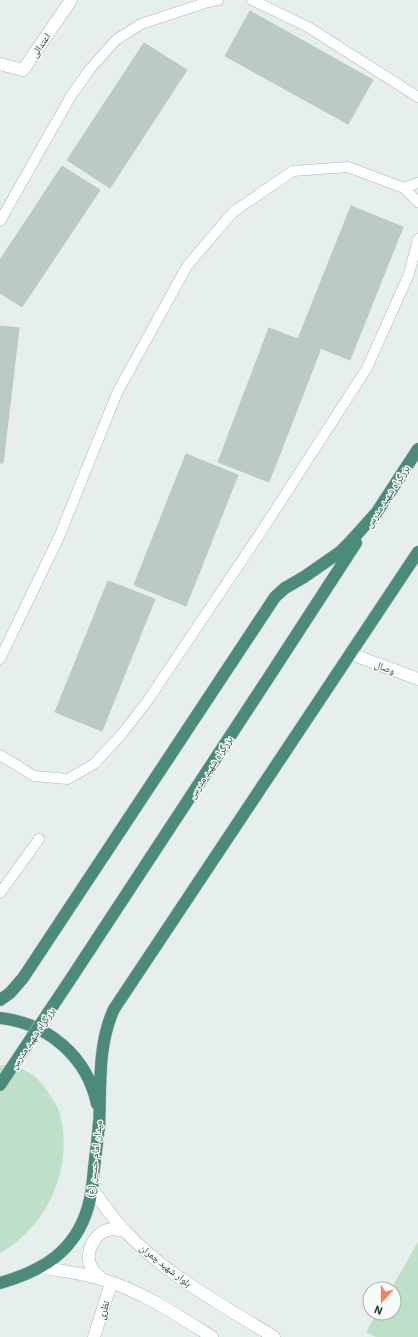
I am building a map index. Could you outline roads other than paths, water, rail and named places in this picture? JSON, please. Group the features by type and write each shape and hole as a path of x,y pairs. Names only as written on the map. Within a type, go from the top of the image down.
{"highway":[{"name":"بزرگراه شهید مدرس","path":"0,1085 418,449"},
{"path":"0,1000 10,993 23,978 275,597 281,591 340,552 377,512"},
{"path":"98,1129 103,1051 106,1033 114,1009 418,552"},
{"name":"میدان امام حسین (ع)","path":"0,1018 18,1021 39,1028 57,1040 73,1055 86,1073 94,1093 98,1114 92,1189 86,1214 75,1234 60,1252 41,1267 1,1283"}],"main road":[{"name":"اعتدالی","path":"0,64 23,70 71,0"},
{"name":"وصال","path":"351,654 418,679"},
{"name":"بلوار شهید چمران","path":"92,1189 125,1231 160,1263 176,1275 274,1337"},
{"path":"107,1281 93,1270 88,1257 91,1244 100,1234 112,1229 125,1231"},
{"path":"41,1267 107,1281 139,1294 212,1337"},
{"name":"نظری","path":"94,1337 107,1281"}],"lane":[{"path":"0,220 71,96 90,69 116,40 141,24 218,0"},
{"path":"252,0 308,27 331,40 382,75 418,97"},
{"path":"0,659 59,537 117,393 186,266 233,212 293,171 348,167 404,188 418,202"},
{"path":"404,188 418,183"},
{"path":"0,754 34,776 68,779 94,764 121,735 146,703 252,545 367,368 410,274 418,239"},
{"path":"0,893 39,839"}]}
